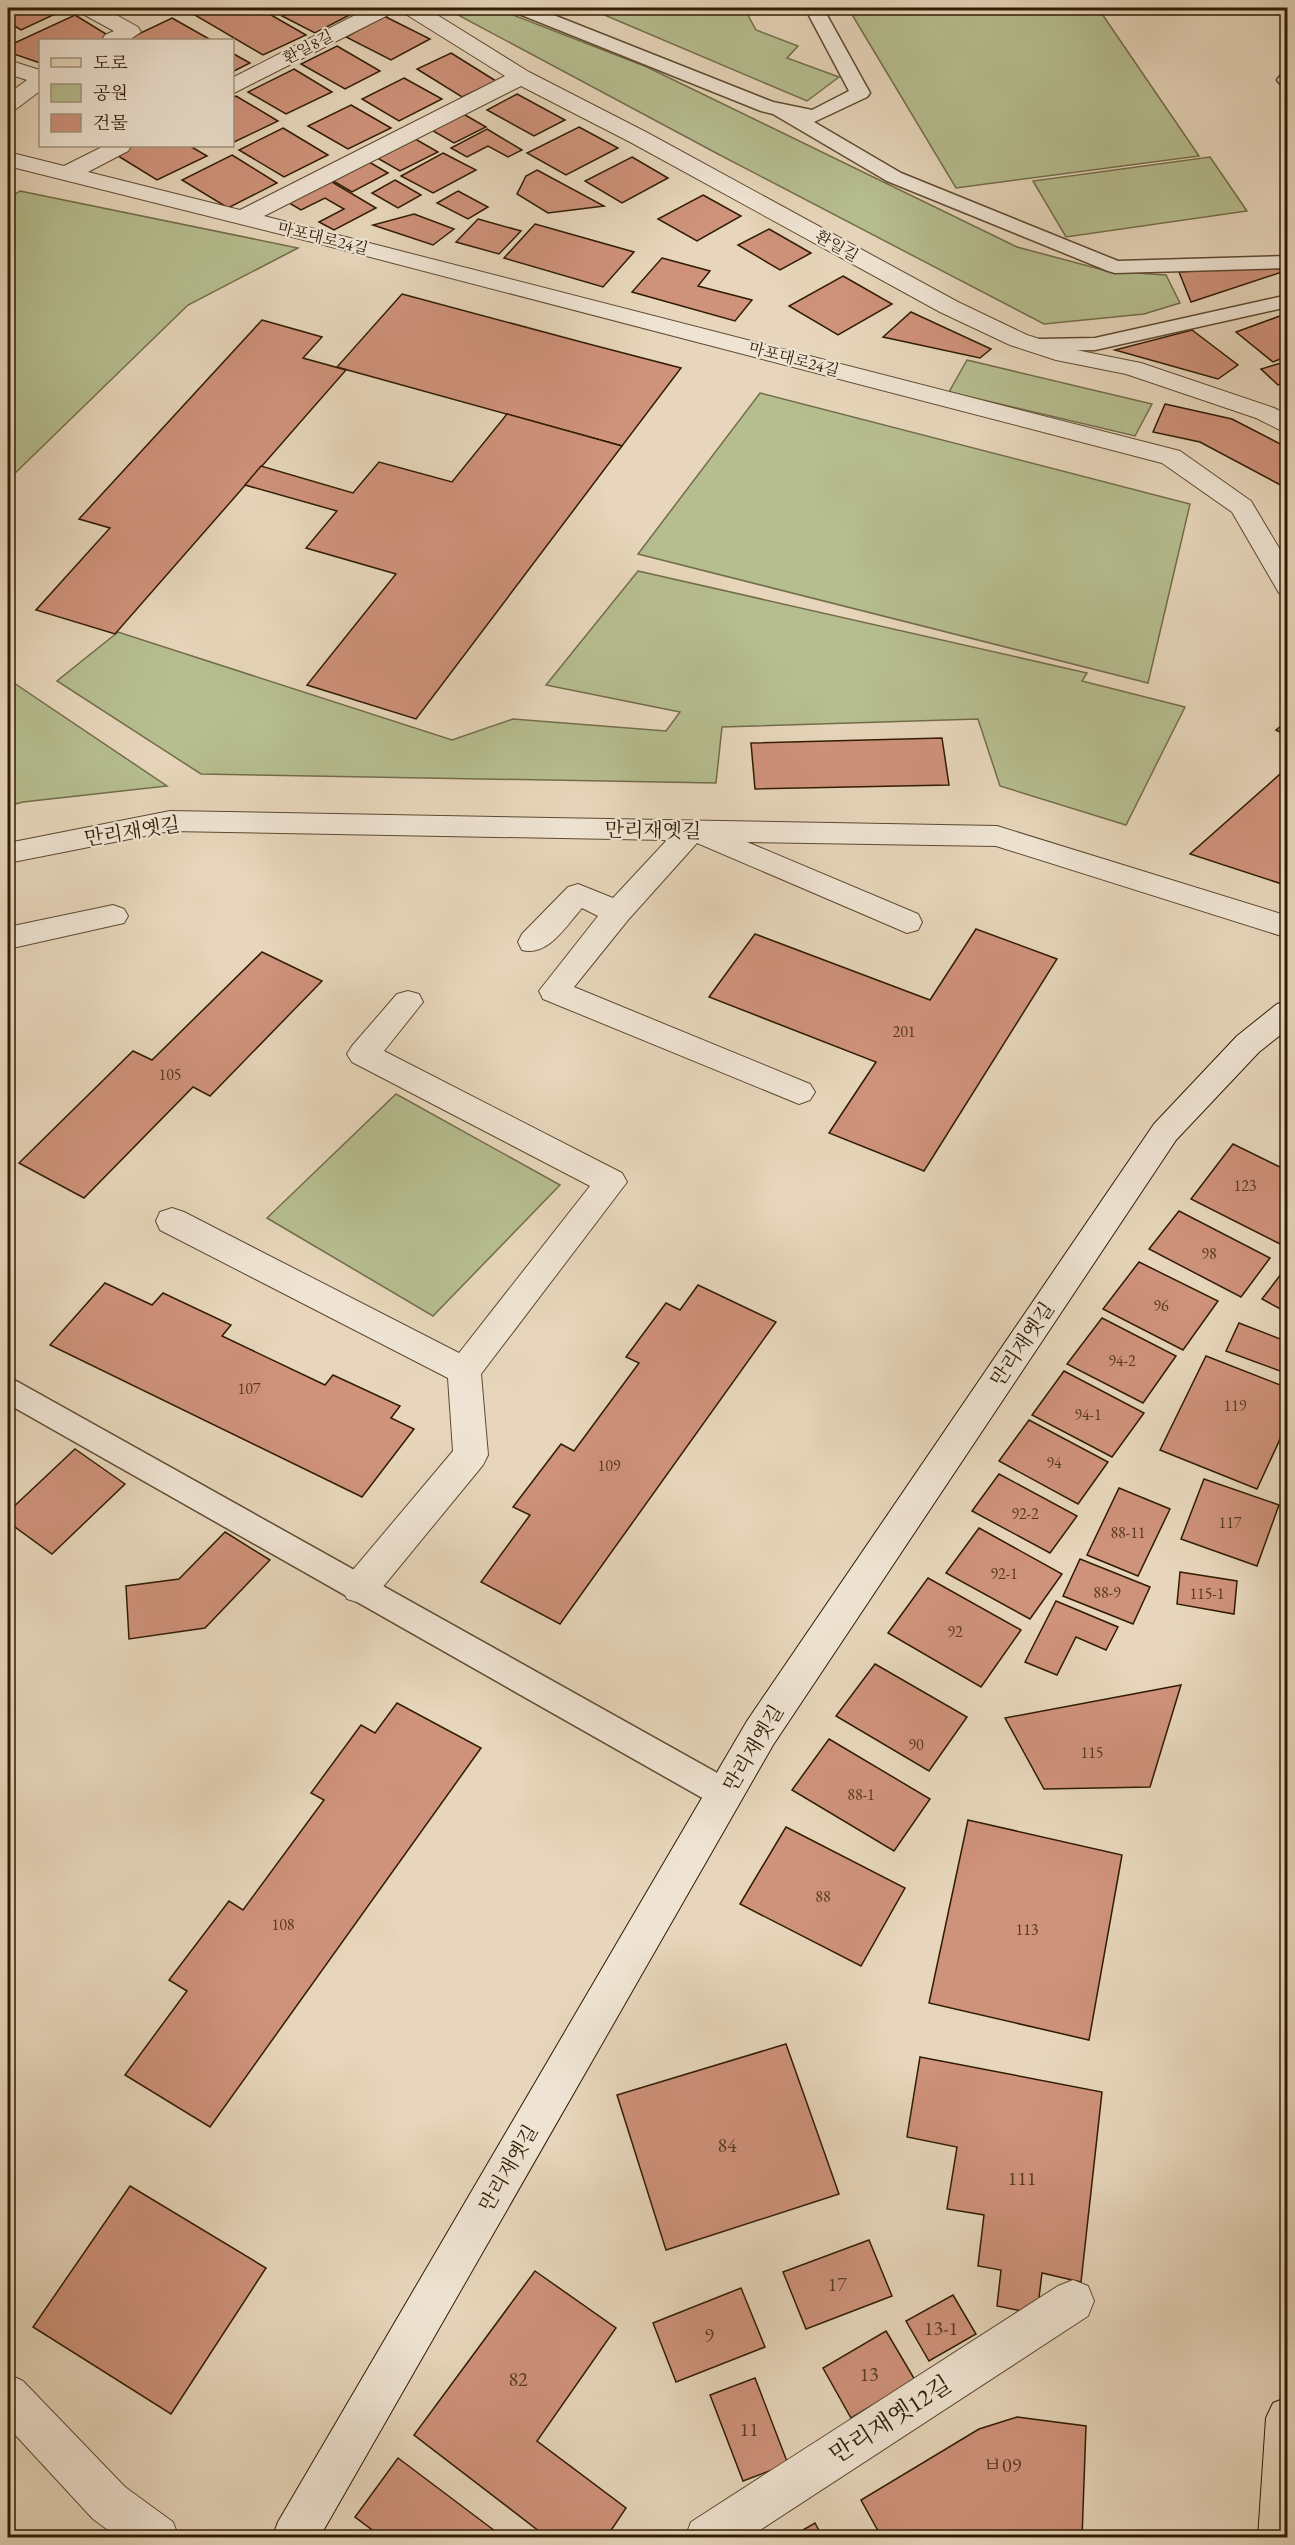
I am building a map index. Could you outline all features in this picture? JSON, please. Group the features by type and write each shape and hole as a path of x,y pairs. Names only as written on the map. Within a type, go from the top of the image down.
{"main road":[{"path":"1280,2538 1287,2418"}],"street":[{"path":"89,8 130,32 115,39"},
{"name":"환일8길","path":"234,86 384,8"},
{"name":"환일길","path":"412,8 521,77 638,137 949,307 1019,340 1065,355 1132,368 1266,413 1287,426"},
{"path":"8,67 39,78"},
{"name":"마포대로24길","path":"244,218 521,77"},
{"path":"8,104 39,79"},
{"path":"69,172 118,147"},
{"name":"마포대로24길","path":"8,159 69,172 1171,457 1242,507 1287,586"},
{"name":"만리재옛길","path":"8,854 170,821 997,836 1287,927"},
{"path":"799,1092 554,991 617,913 693,831 907,921"},
{"path":"533,942 578,894 617,913"},
{"path":"8,939 113,916"},
{"path":"360,1588 471,1455 464,1371 611,1182 363,1054 408,1002"},
{"name":"만리재옛길","path":"294,2538 760,1733 1165,1132 1248,1044 1287,1012"},
{"path":"172,1221 464,1371"},
{"name":"만리재옛12길","path":"707,2538 1073,2301"},
{"path":"8,2396 110,2503 157,2538"}],"lane":[{"path":"521,8 768,107 814,116 860,93 814,8"},
{"path":"779,109 894,177 1115,267 1287,261"},
{"path":"1040,345 1095,344 1287,301"},
{"path":"8,1390 725,1794"}],"green space":[{"path":"445,8 495,8 647,67 1017,247 1107,271 1166,275 1180,303 1144,314 1044,324"},
{"path":"588,8 744,8 756,30 798,46 787,58 839,77 807,101"},
{"path":"848,8 1098,8 1199,156 956,188"},
{"path":"1210,157 1247,211 1066,237 1033,181"},
{"path":"20,191 298,248 188,305 8,480 8,199"},
{"path":"967,360 1152,404 1135,436 949,392"},
{"path":"760,393 1190,504 1148,683 638,554"},
{"path":"638,571 1087,673 1082,681 1185,707 1126,825 1000,786 978,719 722,727 716,783 201,774 57,681 118,632 452,740 513,719 666,731 680,712 546,685"},
{"path":"8,679 167,786 23,802 8,806"},
{"path":"396,1094 560,1185 433,1316 267,1218"}],"building":[{"path":"8,8 68,8 21,30 8,22"},
{"path":"196,8 259,8 306,35 263,55 188,11"},
{"path":"299,8 363,8 315,33 282,16"},
{"path":"75,15 111,37 106,39 39,39 39,63 8,52 8,46"},
{"path":"384,16 430,39 391,60 346,37"},
{"path":"172,18 209,39 128,39"},
{"path":"337,46 380,71 345,89 301,64"},
{"path":"451,53 496,81 462,97 417,69"},
{"path":"234,54 250,63 234,71"},
{"path":"294,69 332,92 286,114 248,92"},
{"path":"404,78 442,99 399,121 362,99"},
{"path":"517,94 565,120 534,136 487,110"},
{"path":"236,96 278,121 234,142 234,97"},
{"path":"351,105 391,128 348,149 308,126"},
{"path":"460,112 486,127 454,143 428,128"},
{"path":"579,127 618,148 566,175 527,153"},
{"path":"283,128 328,155 284,177 239,150"},
{"path":"487,129 522,150 508,157 488,146 467,157 451,148"},
{"path":"410,136 438,152 400,171 372,155"},
{"path":"131,147 192,147 207,156 157,180 115,154"},
{"path":"443,153 476,170 433,193 401,176"},
{"path":"232,155 277,183 228,208 182,180"},
{"path":"632,157 668,178 622,203 585,181"},
{"path":"364,159 388,173 352,192 328,178"},
{"path":"537,170 604,206 548,213 517,194 526,176"},
{"path":"327,179 376,208 334,230 319,222 344,209 325,198 301,210 284,200"},
{"path":"395,180 421,195 398,208 372,193"},
{"path":"458,191 488,207 468,219 437,203"},
{"path":"703,195 741,216 697,241 658,219"},
{"path":"414,214 454,229 433,245 373,225"},
{"path":"478,219 521,231 499,254 456,242"},
{"path":"535,224 634,252 603,287 504,258"},
{"path":"769,229 811,253 780,270 738,245"},
{"path":"662,258 710,271 698,286 752,300 735,321 632,292"},
{"path":"1276,266 1282,272 1191,302 1179,272"},
{"path":"843,276 892,304 838,335 789,306"},
{"path":"402,294 681,368 622,446 337,367"},
{"path":"911,312 991,349 980,358 883,337"},
{"path":"1288,313 1288,356 1273,362 1236,332"},
{"path":"262,320 322,337 303,358 346,370 115,634 36,610 110,528 79,519"},
{"path":"1192,330 1238,365 1218,379 1115,350"},
{"path":"1288,361 1288,382 1278,385 1261,369"},
{"path":"1165,404 1232,419 1288,448 1288,489 1200,442 1153,432"},
{"path":"507,414 622,446 416,719 307,685 396,574 306,548 337,511 245,485 261,466 353,493 379,462 452,482"},
{"path":"1288,720 1288,736 1276,730"},
{"path":"942,738 949,785 755,789 751,743"},
{"path":"1288,767 1288,886 1190,854"},
{"path":"976,929 1057,959 924,1171 829,1133 876,1062 709,997 755,934 930,1000"},
{"path":"262,952 322,981 210,1096 193,1087 84,1198 19,1163 133,1051 152,1060"},
{"path":"1233,1144 1288,1171 1288,1248 1191,1199"},
{"path":"1179,1211 1270,1258 1241,1297 1149,1249"},
{"path":"1139,1262 1218,1301 1183,1350 1103,1309"},
{"path":"1288,1265 1288,1313 1262,1299"},
{"path":"105,1283 152,1305 163,1293 231,1325 222,1336 325,1385 333,1375 400,1406 391,1418 414,1429 362,1497 50,1345"},
{"path":"698,1285 776,1322 560,1624 481,1582 530,1515 513,1507 561,1444 574,1451 639,1363 626,1357 666,1303 680,1310"},
{"path":"1102,1318 1176,1356 1143,1403 1067,1364"},
{"path":"1239,1323 1288,1342 1288,1374 1226,1351"},
{"path":"1206,1356 1288,1388 1288,1422 1257,1489 1160,1450"},
{"path":"1064,1371 1144,1413 1112,1457 1032,1415"},
{"path":"1029,1420 1108,1462 1078,1504 999,1461"},
{"path":"75,1449 125,1484 52,1554 8,1522 8,1512"},
{"path":"999,1474 1077,1516 1050,1553 972,1511"},
{"path":"1204,1479 1279,1505 1257,1566 1181,1539"},
{"path":"1119,1488 1170,1509 1138,1576 1087,1555"},
{"path":"979,1528 1062,1574 1030,1619 946,1573"},
{"path":"225,1532 270,1560 205,1628 129,1639 126,1586 179,1579"},
{"path":"1080,1559 1150,1587 1133,1624 1063,1596"},
{"path":"1180,1572 1237,1581 1234,1614 1177,1604"},
{"path":"928,1578 1021,1630 981,1687 888,1633"},
{"path":"1056,1601 1118,1627 1106,1650 1076,1637 1057,1675 1025,1662"},
{"path":"875,1664 967,1717 929,1771 836,1716"},
{"path":"1181,1685 1150,1787 1044,1789 1005,1718"},
{"path":"397,1703 481,1748 210,2127 125,2075 187,1991 169,1980 229,1901 243,1910 324,1800 311,1793 361,1725 375,1733"},
{"path":"829,1739 930,1799 894,1851 792,1790"},
{"path":"968,1820 1122,1855 1089,2040 929,2003"},
{"path":"786,1827 905,1888 861,1966 740,1904"},
{"path":"786,2044 839,2194 666,2250 617,2095"},
{"path":"920,2057 1102,2092 1081,2282 1042,2273 1037,2314 997,2306 1001,2270 978,2266 984,2215 947,2209 957,2147 907,2137"},
{"path":"130,2186 266,2268 171,2414 33,2327"},
{"path":"869,2240 892,2296 806,2329 783,2272"},
{"path":"535,2271 616,2328 537,2441 626,2508 606,2538 548,2538 414,2435"},
{"path":"741,2288 765,2347 676,2382 653,2323"},
{"path":"953,2295 976,2334 929,2361 906,2321"},
{"path":"886,2331 915,2380 851,2418 823,2368"},
{"path":"755,2378 788,2464 743,2481 710,2395"},
{"path":"1017,2417 1086,2426 1082,2538 882,2538 861,2500 979,2429"},
{"path":"398,2458 503,2538 383,2538 355,2517"},
{"path":"815,2523 823,2538 789,2538"}]}
